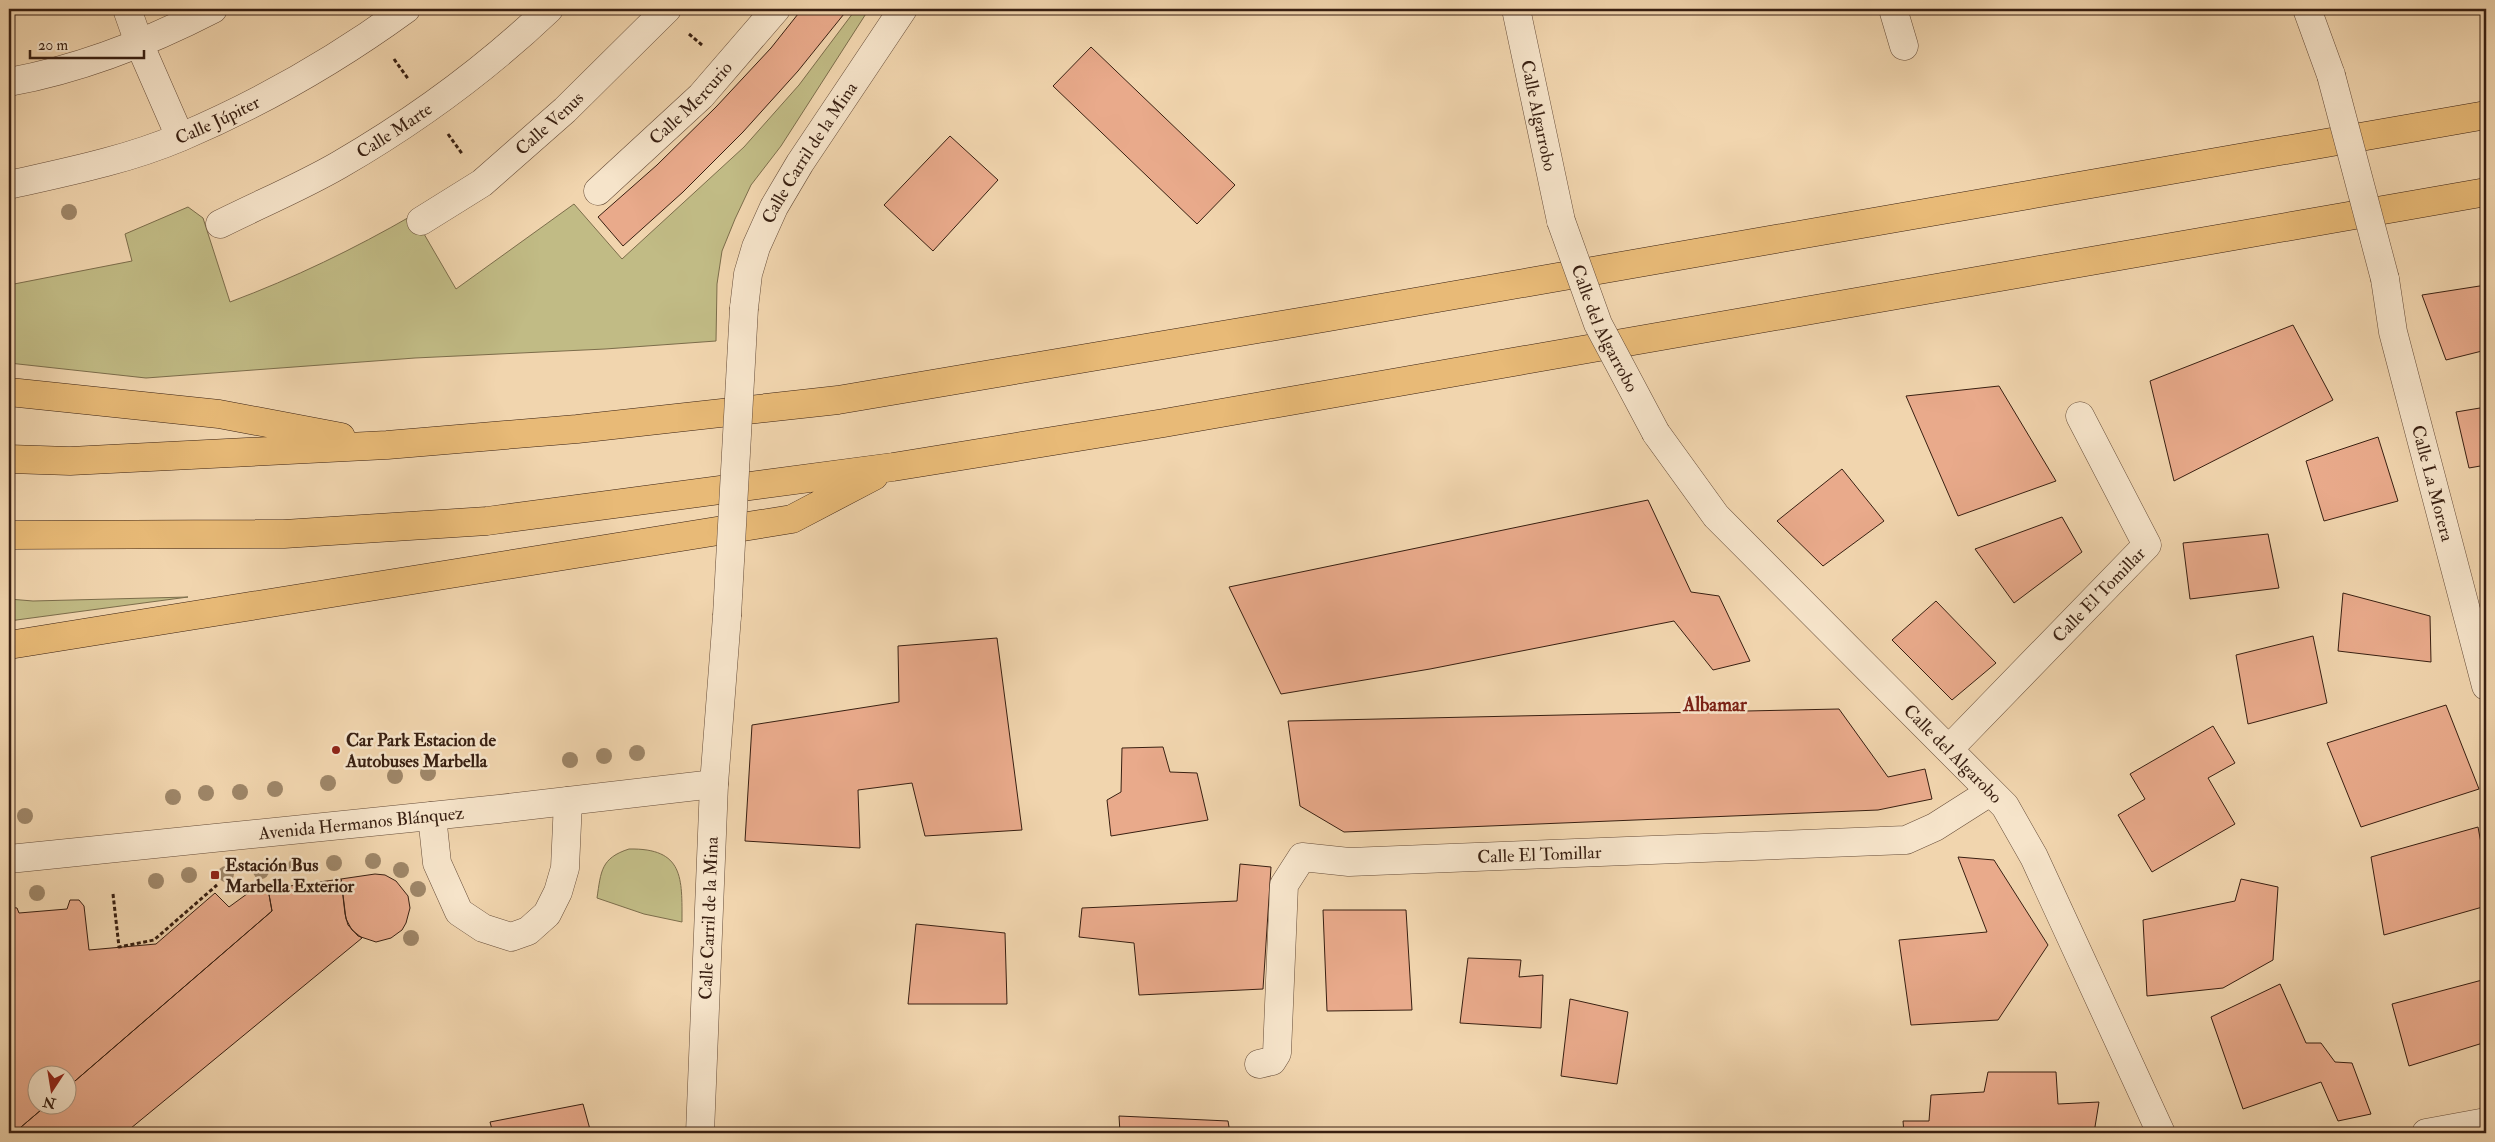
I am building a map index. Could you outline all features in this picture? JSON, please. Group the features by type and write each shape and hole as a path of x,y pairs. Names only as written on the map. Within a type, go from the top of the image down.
{"highway":[{"path":"9,459 70,461 387,445 577,429 838,400 1348,314 2486,115"},
{"path":"9,536 284,534 487,521 893,467 1174,421 2486,192"},
{"path":"9,392 219,414 387,445"},
{"path":"9,645 792,519 893,467"}],"street":[{"path":"126,9 180,137"},
{"path":"9,82 80,64 139,43 213,9"},
{"name":"Calle Júpiter","path":"9,185 110,161 180,137 285,86 360,42 406,9"},
{"name":"Calle Marte","path":"220,224 339,165 430,108 489,62 549,9"},
{"name":"Calle Mercurio","path":"598,192 646,149 726,67 776,9"},
{"name":"Calle Carril de la Mina","path":"700,1133 714,784 727,616 744,308 748,274 756,247 774,207 800,163 903,9"},
{"name":"Calle Algarrobo","path":"1516,9 1561,221"},
{"path":"1893,9 1904,46"},
{"name":"Calle La Morera","path":"2307,9 2331,75 2384,279 2393,332 2486,686"},
{"name":"Calle Venus","path":"421,221 482,183 565,110 665,10"},
{"name":"Calle del Algarrobo","path":"1561,221 1598,324 1656,433"},
{"name":"Calle El Tomillar","path":"1949,749 2147,545 2080,416"},
{"name":"Calle del Algarobo","path":"1656,433 1716,516 2005,806 2034,857 2161,1133"},
{"name":"Avenida Hermanos Blánquez","path":"9,859 432,816 714,784"},
{"name":"Calle El Tomillar","path":"1259,1064 1272,1061 1277,1053 1284,885 1302,857 1349,862 1906,840 1935,827 1990,792"},
{"path":"432,816 438,863 459,912 483,928 511,937 528,931 547,914 558,892 564,868 568,801"},
{"path":"2426,1133 2486,1122"}],"path":[{"path":"665,10 726,67"},
{"path":"113,894 119,947 154,940 217,885"}],"shaded area":[{"path":"856,9 869,9 781,146 751,185 735,219 722,251 717,284 716,341 605,349 415,358 146,378 9,363 9,285 132,261 125,234 188,207 203,218 230,302 323,262 369,240 413,215 456,289 574,204 622,259 744,147 799,85"},
{"path":"188,597 9,621 9,599 33,601"},
{"path":"629,849 647,850 660,854 670,860 680,879 682,922 644,914 597,898 604,867 613,857"}],"building":[{"path":"802,9 848,9 798,71 743,132 683,192 623,246 598,217 657,165 716,107 771,48"},
{"path":"1091,47 1235,185 1197,224 1053,86"},
{"path":"950,136 998,180 933,251 884,205"},
{"path":"2486,285 2486,350 2446,360 2422,295"},
{"path":"2293,325 2333,400 2174,481 2150,381"},
{"path":"1999,386 2056,481 1958,516 1906,396"},
{"path":"2486,407 2486,465 2469,468 2456,412"},
{"path":"2378,437 2398,501 2324,521 2306,461"},
{"path":"1842,469 1884,521 1823,566 1777,521"},
{"path":"1648,500 1691,592 1719,596 1750,661 1713,670 1674,621 1430,669 1281,694 1229,587"},
{"path":"2062,517 2082,552 2014,603 1975,549"},
{"path":"2268,534 2279,588 2190,599 2183,543"},
{"path":"2343,593 2430,616 2431,662 2338,651"},
{"path":"1936,601 1996,663 1952,700 1892,640"},
{"path":"2313,636 2327,703 2248,724 2236,655"},
{"path":"997,638 1022,830 925,836 912,783 858,790 860,848 745,841 752,725 899,702 898,646"},
{"path":"2446,705 2479,789 2361,827 2327,743"},
{"path":"1839,709 1888,777 1925,769 1932,799 1878,810 1344,832 1300,806 1288,721"},
{"path":"2213,726 2235,763 2208,778 2235,824 2152,872 2118,815 2145,799 2130,774"},
{"path":"1163,747 1170,772 1197,773 1208,820 1111,836 1107,800 1121,792 1122,748"},
{"path":"2478,827 2486,870 2486,906 2384,935 2371,857"},
{"path":"1958,857 1994,860 2048,945 1998,1020 1911,1025 1899,940 1987,932"},
{"path":"1240,864 1271,867 1263,989 1139,995 1134,943 1079,937 1082,908 1237,901"},
{"path":"375,874 385,875 396,881 408,896 410,908 402,930 391,938 376,942 358,936 348,925 341,879"},
{"path":"341,879 346,919 352,930 362,938 125,1133 14,1133 36,1114 78,1114 78,1078 272,911 268,889"},
{"path":"2241,879 2278,887 2273,960 2223,988 2147,996 2143,920 2235,901"},
{"path":"268,889 272,911 78,1078 78,1064 28,1064 28,1114 36,1114 14,1133 9,1133 9,907 17,908 19,913 67,909 70,900 79,900 84,906 89,950 156,944 215,893 229,907 251,891"},
{"path":"1323,910 1406,910 1412,1010 1327,1011"},
{"path":"916,924 1005,933 1007,1004 908,1004"},
{"path":"1468,958 1521,960 1519,977 1543,975 1541,1028 1460,1023"},
{"path":"2486,979 2486,1042 2409,1066 2392,1004"},
{"path":"2280,984 2306,1043 2321,1043 2335,1062 2352,1063 2371,1114 2338,1121 2321,1082 2243,1109 2211,1017"},
{"path":"1570,999 1628,1012 1617,1084 1561,1076"},
{"path":"1988,1072 2056,1072 2058,1104 2099,1102 2094,1133 1904,1133 1903,1121 1929,1121 1931,1095 1984,1092"},
{"path":"583,1104 591,1133 493,1133 490,1122"},
{"path":"1119,1116 1228,1121 1230,1133 1120,1133"}],"place":[{"name":"Car Park Estacion de Autobuses Marbella","path":"336,750"},
{"name":"Estación Bus Marbella Exterior","path":"215,875"}],"district":[{"name":"Albamar","path":"1715,704"}]}
